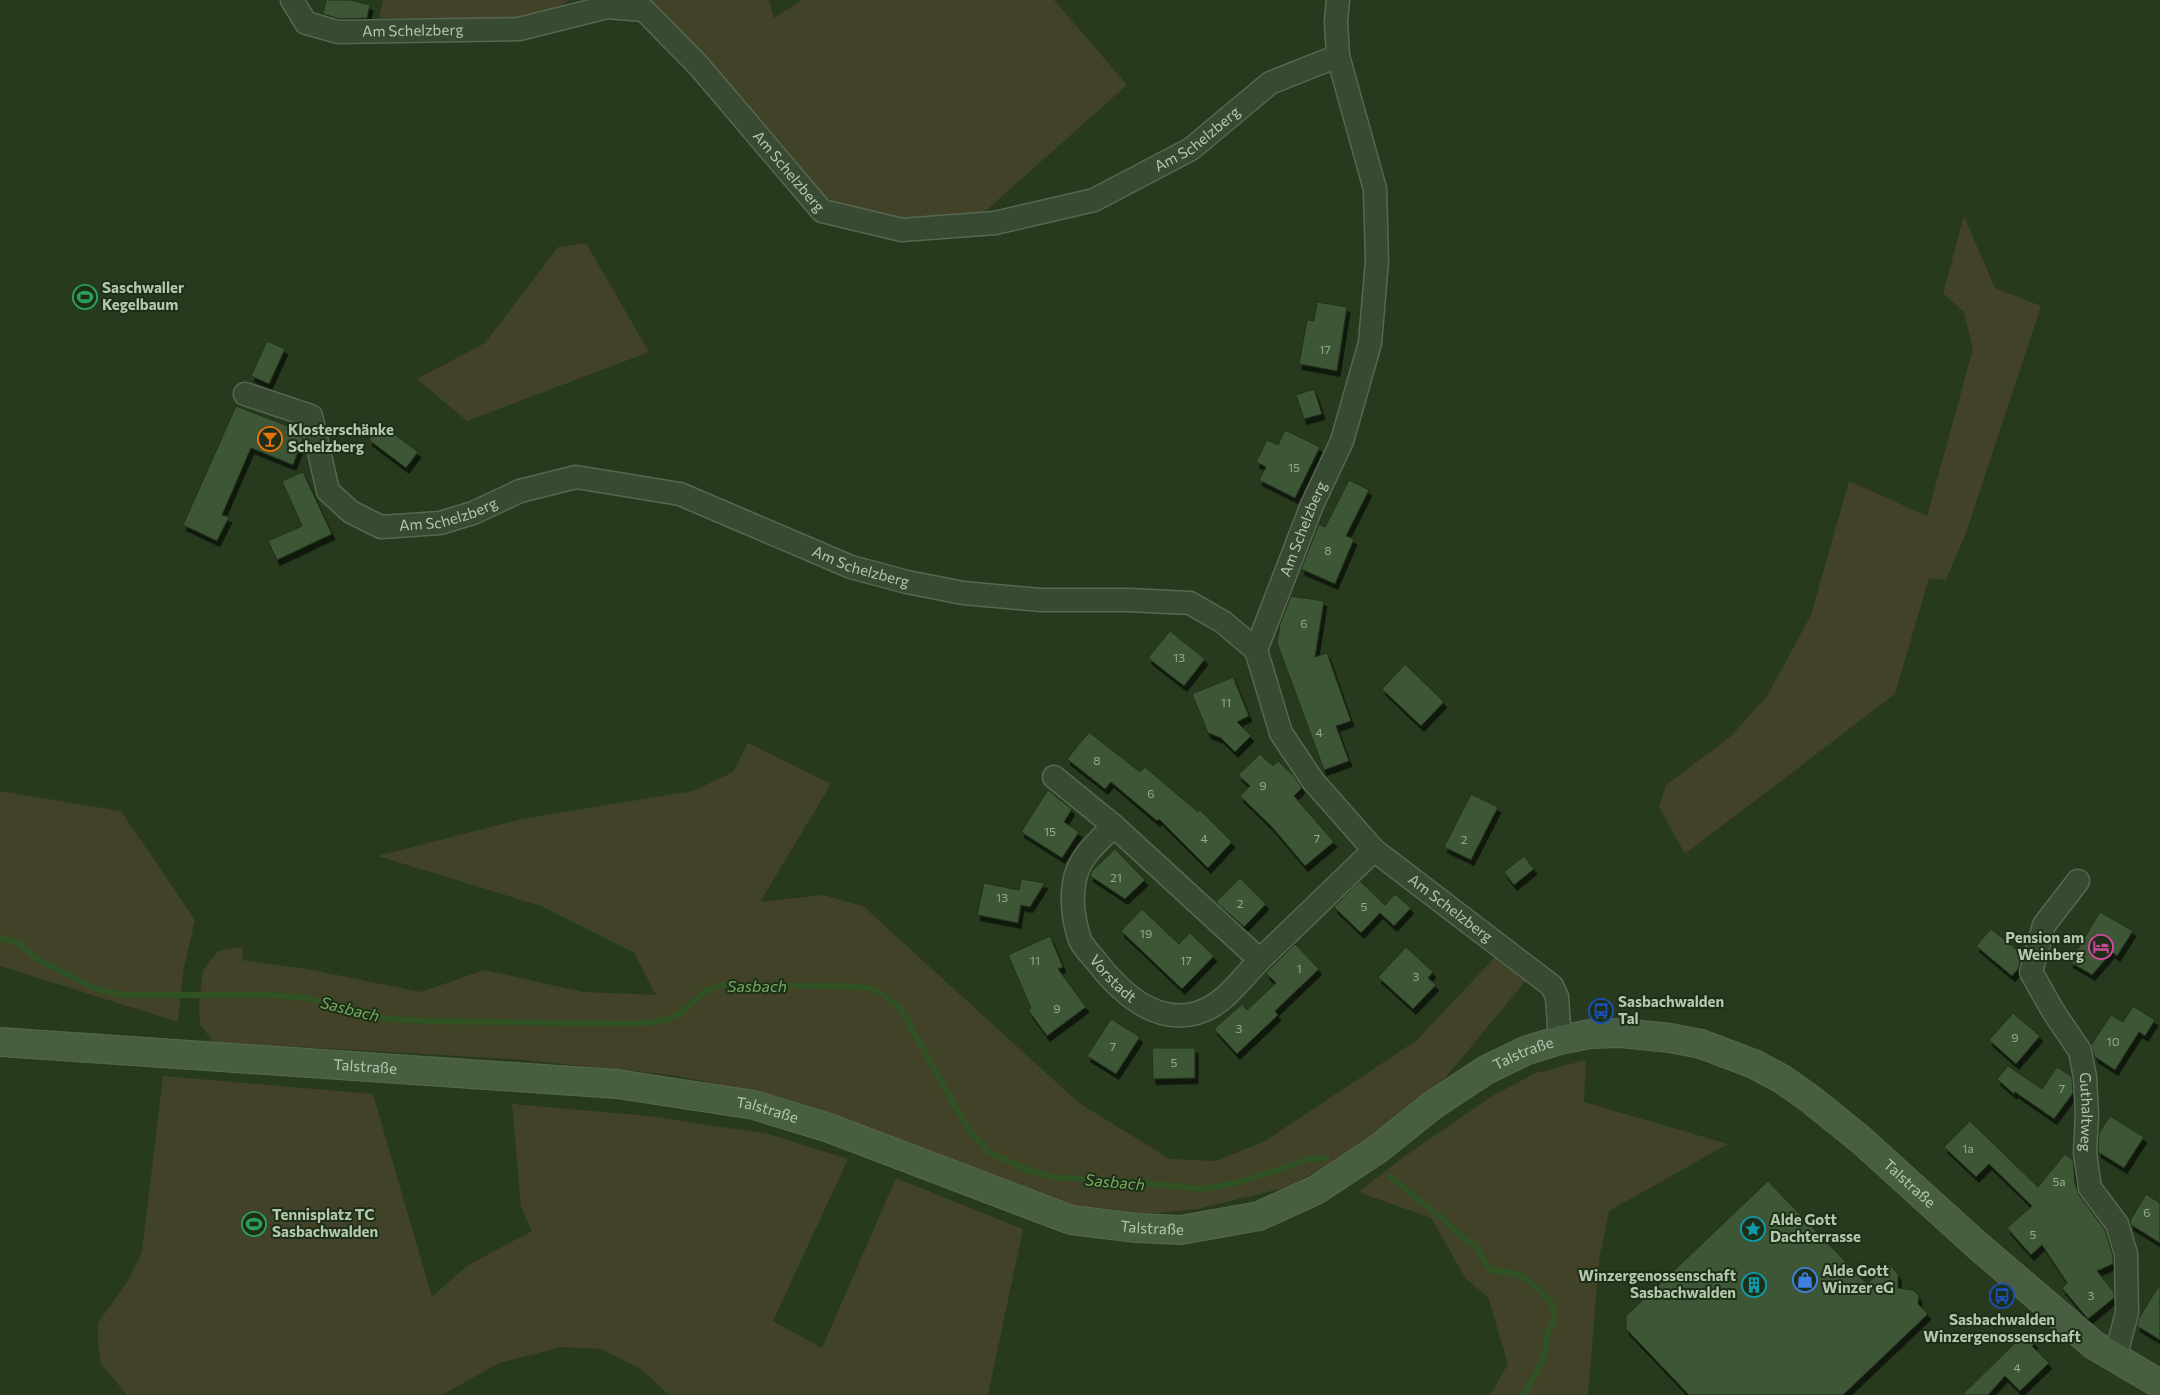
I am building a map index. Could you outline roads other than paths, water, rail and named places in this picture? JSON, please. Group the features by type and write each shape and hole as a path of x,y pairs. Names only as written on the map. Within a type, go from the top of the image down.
{"main road":[{"name":"Talstraße","path":"0,1042 617,1084 754,1106 829,1128 1071,1220 1137,1228 1181,1230 1258,1216 1316,1190 1378,1149 1433,1105 1486,1070 1525,1051 1560,1040 1590,1034 1621,1033 1670,1038 1701,1044 1730,1054 1782,1080 1809,1098 1860,1139 2045,1304 2094,1345 2160,1384"}],"street":[{"name":"Am Schelzberg","path":"292,0 306,23 338,32 519,29 607,7 644,10 700,66 822,211 902,230 995,222 1094,200 1191,148 1270,83 1338,56"},
{"name":"Am Schelzberg","path":"1256,650 1312,505 1342,441 1370,344 1378,261 1375,189 1338,56 1336,22 1338,0"},
{"name":"Am Schelzberg","path":"245,394 311,416 328,492 351,512 381,527 440,523 473,514 520,492 576,477 680,494 851,567 907,582 964,593 1041,600 1129,600 1190,603 1223,622 1256,650 1281,733 1313,781 1374,850 1552,986 1557,997 1560,1040"},
{"path":"1054,777 1114,826 1260,960"},
{"name":"Vorstadt","path":"1114,826 1086,852 1074,883 1073,908 1080,941 1102,969 1129,995 1149,1009 1171,1016 1197,1013 1222,1001 1260,960 1374,850"},
{"name":"Guthaltweg","path":"2078,881 2044,925 2031,972 2053,1011 2080,1051 2085,1077 2087,1114 2085,1154 2090,1188 2117,1224 2126,1254 2127,1313 2115,1358"}],"waterway":[{"name":"Sasbach","path":"0,938 19,943 35,958 96,989 123,995 271,995 307,998 390,1019 637,1024 666,1020 681,1013 705,991 722,985 870,988 882,994 900,1008 970,1132 989,1152 1027,1170 1052,1177 1203,1189 1241,1182 1310,1159 1326,1158"},
{"name":"Sasbach","path":"1390,1177 1442,1218 1465,1239 1475,1245 1490,1270 1523,1277 1549,1299 1554,1319 1546,1338 1546,1348 1541,1364 1524,1395"}],"place":[{"name":"Saschwaller Kegelbaum","path":"85,297"},
{"name":"Klosterschänke Schelzberg","path":"270,439"},
{"name":"Pension am Weinberg","path":"2101,947"},
{"name":"Sasbachwalden Tal","path":"1601,1011"},
{"name":"Tennisplatz TC Sasbachwalden","path":"254,1224"},
{"name":"Alde Gott Dachterrasse","path":"1753,1229"},
{"name":"Alde Gott Winzer eG","path":"1805,1280"},
{"name":"Winzergenossenschaft Sasbachwalden","path":"1754,1285"},
{"name":"Sasbachwalden Winzergenossenschaft","path":"2002,1296"}]}
